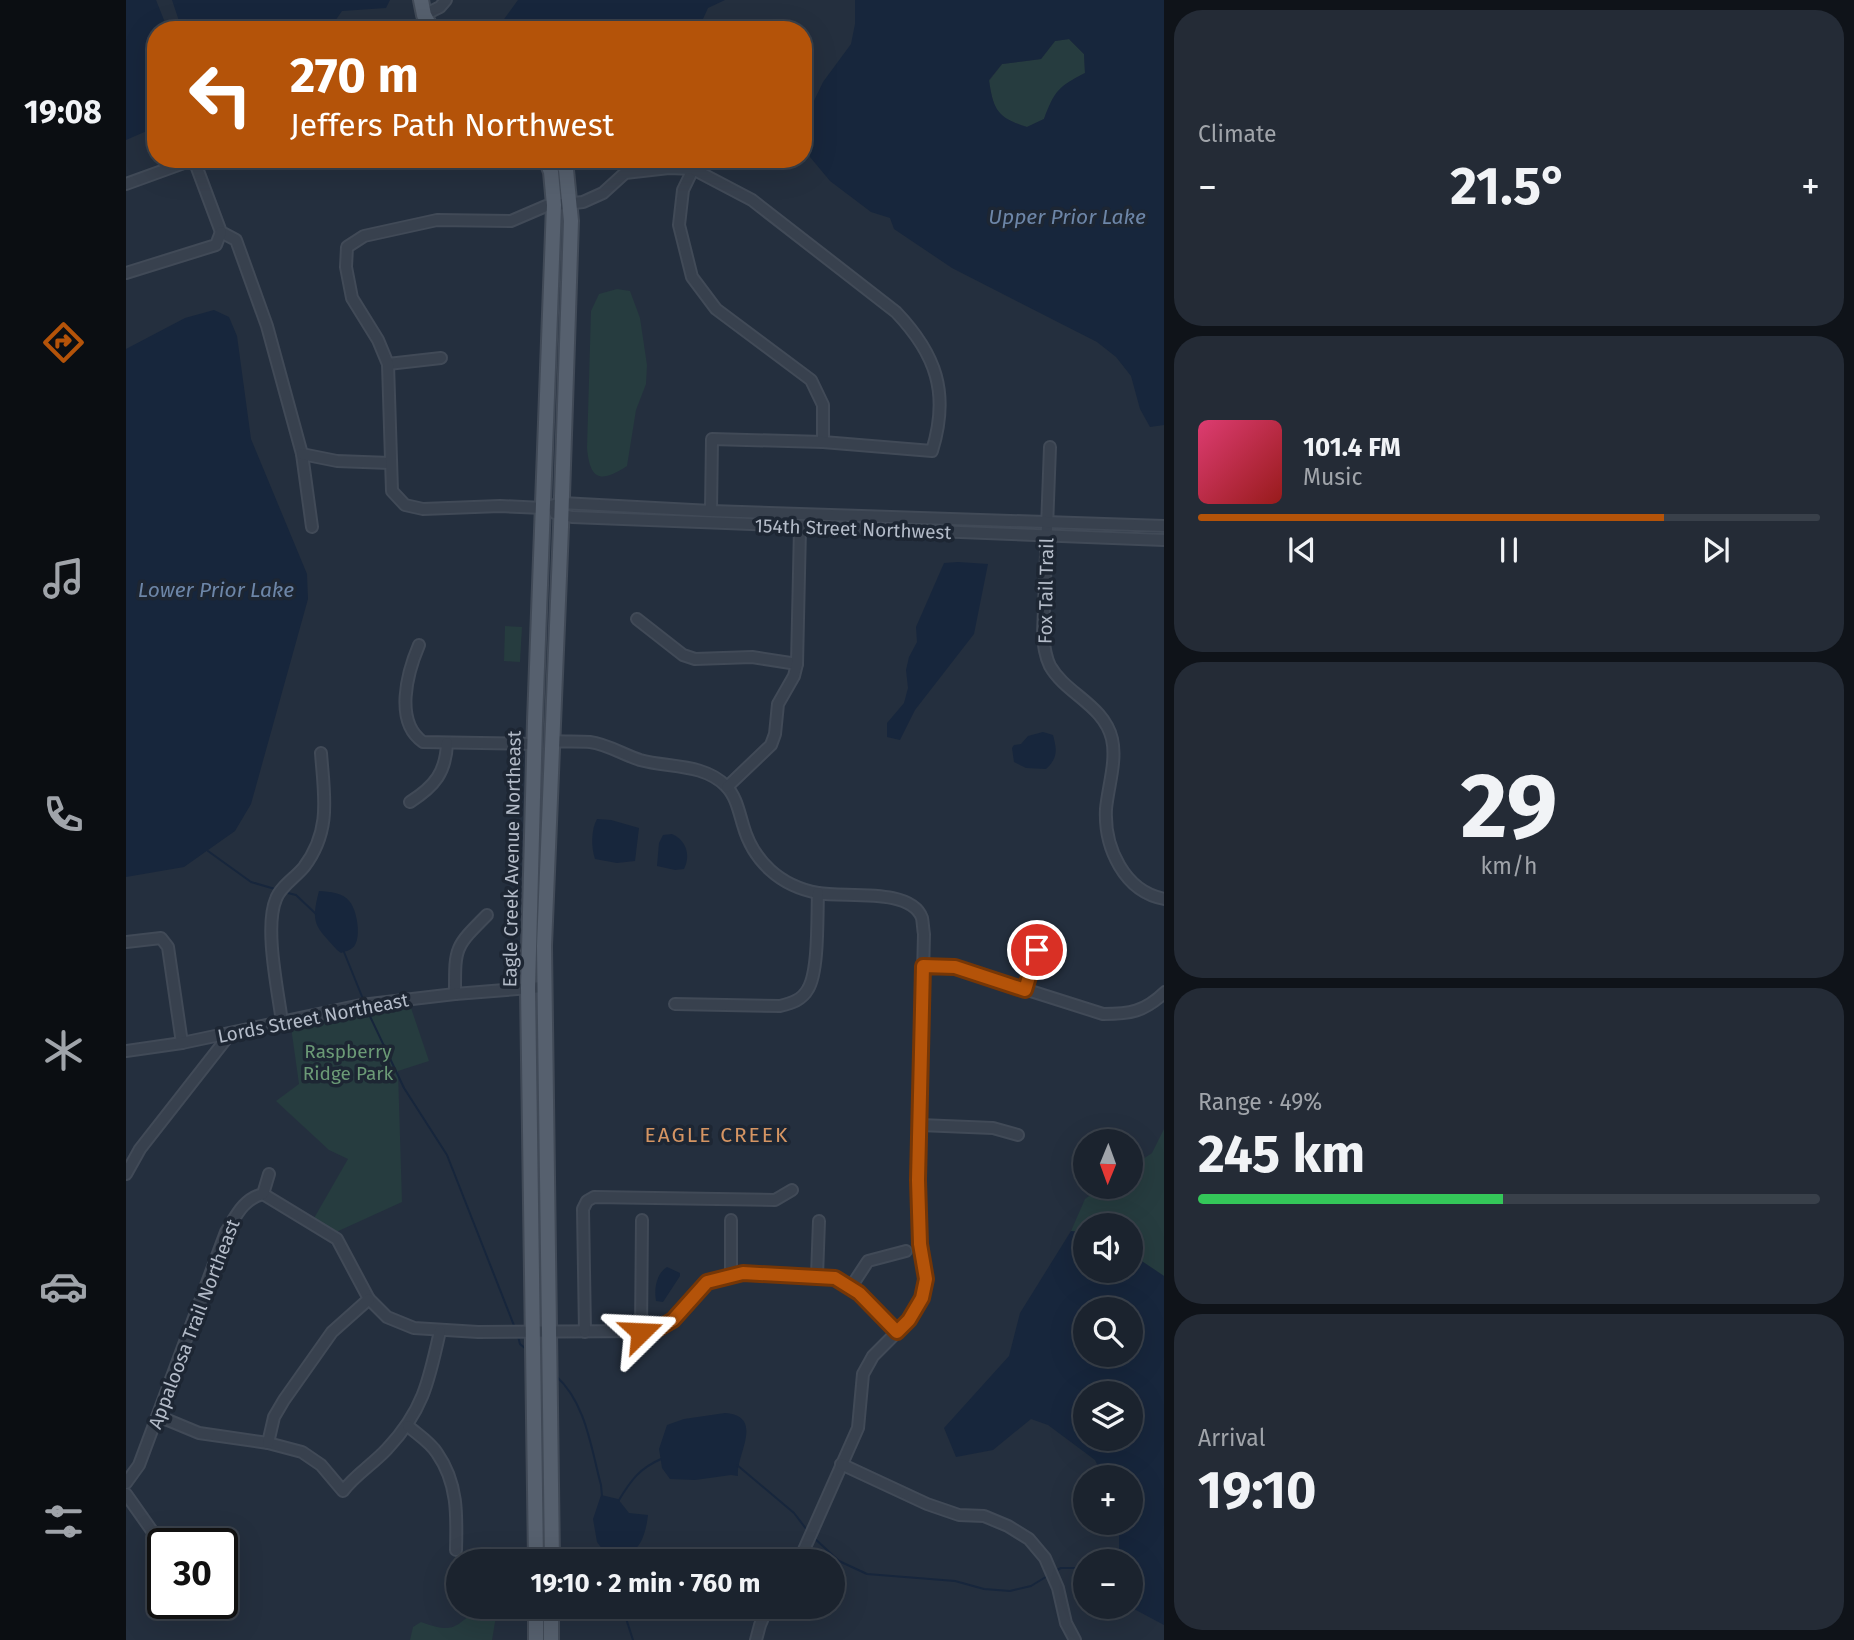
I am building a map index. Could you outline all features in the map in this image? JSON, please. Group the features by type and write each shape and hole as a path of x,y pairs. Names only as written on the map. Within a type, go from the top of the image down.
{"main road":[{"name":"Eagle Creek Avenue Northeast","path":"549,168 563,204 562,510 544,987 552,1549"},
{"name":"Eagle Creek Avenue Northeast","path":"536,1549 528,988 543,508 565,168"},
{"path":"534,744 541,748 542,752 542,803 548,831"},
{"path":"536,1619 536,1640"},
{"path":"551,1619 551,1640"}],"street":[{"path":"422,7 440,7 446,0"},
{"path":"126,184 170,168"},
{"path":"126,273 216,246 221,232 197,168"},
{"path":"441,358 388,364 379,340 352,298 346,267 347,247 364,236 437,220 510,221 530,212 583,202 603,194 625,173 669,168"},
{"path":"694,168 683,190 679,225 692,277 716,309 811,380 822,405 822,442"},
{"path":"702,168 752,200 896,312 915,332 935,366 941,398 939,428 932,450 822,442 712,439 711,511"},
{"path":"221,232 236,240 267,326 302,454 312,527"},
{"name":"154th Street Northwest","path":"388,364 392,491 405,505 423,509 500,506 543,508 800,528 1164,540"},
{"name":"Fox Tail Trail","path":"1050,447 1043,635 1045,656 1051,668 1065,683 1096,710 1112,739 1106,811 1114,858 1130,882 1150,896 1164,899"},
{"path":"302,454 337,461 390,463"},
{"name":"154th Street Northwest","path":"562,510 711,511 1164,526"},
{"path":"727,787 771,745 778,704 797,664 800,528"},
{"path":"637,619 683,655 695,659 752,657 797,664"},
{"path":"419,645 409,673 407,723 412,735 423,742 534,744"},
{"path":"552,741 591,742 659,765 693,768 713,777 727,787 737,806 753,852 774,875 796,887 818,893 901,899 915,907 922,918 920,1244 926,1279 922,1298 909,1320 873,1356 863,1374 858,1428 804,1549"},
{"path":"410,802 425,792 443,771 447,759 447,743"},
{"path":"282,1022 271,929 276,898 305,866 319,841 325,821 321,753"},
{"path":"675,1004 780,1006 797,1001 808,989 814,971 818,893"},
{"path":"455,994 455,958 461,942 488,915"},
{"path":"1025,990 1043,929"},
{"path":"126,942 161,938 168,947 182,1043"},
{"path":"923,966 955,967 1103,1014 1127,1014 1150,1006 1164,992"},
{"name":"Lords Street Northeast","path":"126,1051 230,1034 361,1005 544,987"},
{"path":"126,1174 140,1149 230,1034"},
{"path":"919,1125 993,1128 1018,1135"},
{"path":"269,1174 263,1194 337,1239 369,1299 387,1317 414,1328 440,1331 654,1331 673,1320 707,1282 743,1273 835,1278 872,1304 897,1332"},
{"path":"585,1332 583,1209 587,1201 594,1197 775,1200 792,1189"},
{"name":"Appaloosa Trail Northeast","path":"126,1483 139,1465 226,1232 242,1206 252,1196 263,1194"},
{"path":"641,1332 642,1220"},
{"path":"731,1220 731,1276"},
{"path":"817,1276 819,1221"},
{"path":"851,1287 868,1261 905,1251"},
{"path":"268,1443 274,1417 284,1400 332,1332 369,1299"},
{"path":"158,1416 199,1433 268,1443 302,1452 321,1465 343,1491 353,1478 371,1465 408,1426 430,1381 440,1331"},
{"path":"408,1426 436,1452 447,1473 457,1504 456,1549"},
{"path":"841,1464 927,1504 959,1514 984,1516 1029,1539 1045,1558 1058,1588 1066,1623 1075,1640"},
{"path":"126,1493 150,1528"},
{"path":"756,1640 763,1619"}],"green space":[{"path":"1069,39 1084,54 1085,73 1059,91 1044,119 1027,127 998,112 989,81 1002,64 1041,59 1055,41"},
{"path":"617,289 630,291 640,318 647,365 646,384 636,410 627,466 610,475 598,476 591,467 587,448 591,311 599,294"},
{"path":"505,626 522,627 520,662 504,661"},
{"name":"Raspberry Ridge Park","path":"408,999 429,1061 398,1071 402,1202 334,1233 313,1220 348,1159 329,1150 276,1101 299,1084 290,1020"},
{"path":"1164,1129 1164,1276 1143,1262 1143,1213 1079,1213 1085,1199 1143,1199 1143,1159 1152,1153"},
{"path":"466,1619 496,1619 492,1640 410,1640 413,1627 421,1622 445,1628 458,1625"}],"water":[{"path":"126,0 156,0 164,21 147,21 147,131 126,140"},
{"path":"172,0 390,0 386,8 342,11 335,21 179,21"},
{"path":"518,0 725,0 708,8 702,21 503,21"},
{"name":"Upper Prior Lake","path":"855,0 1164,0 1164,425 1150,427 1140,409 1131,376 1116,357 1097,342 952,268 894,229 890,218 871,212 830,181 812,159 813,103 823,82 851,44 855,24","holes":["1069,39 1084,54 1085,73 1058,90 1044,119 1027,127 1003,116 995,106 989,80 1002,64 1041,59 1055,41"]},
{"name":"Lower Prior Lake","path":"214,310 229,317 237,336 251,439 307,574 308,599 251,804 235,831 184,867 126,877 126,349 185,318"},
{"path":"944,563 988,564 974,634 915,710 900,740 887,737 887,723 904,703 908,688 906,670 917,642 916,627"},
{"path":"1043,732 1053,735 1056,749 1050,765 1046,769 1026,768 1014,762 1014,745 1021,744 1028,736"},
{"path":"597,819 639,828 635,861 617,863 595,859 592,839"},
{"path":"672,834 681,840 686,848 684,869 657,866 659,843 663,835"},
{"path":"319,891 340,894 355,911 358,935 351,949 341,953 320,930 315,918"},
{"path":"1071,1231 1073,1283 1143,1283 1143,1262 1164,1276 1164,1625 1143,1614 1143,1549 1119,1549 1119,1535 1143,1535 1143,1465 1097,1465 1083,1451 1143,1451 1143,1381 1073,1381 1073,1444 1048,1425 1031,1419 993,1450 956,1457 944,1428 1009,1356 1020,1313"},
{"path":"667,1267 680,1273 680,1276 663,1302 656,1301 657,1282"},
{"path":"725,1413 744,1421 746,1429 738,1476 695,1480 670,1479 662,1468 659,1449 667,1425 684,1419"},
{"path":"601,1495 618,1499 629,1513 648,1515 641,1541 635,1549 602,1549 597,1542 593,1519"}],"waterway":[{"path":"208,851 251,882 275,889"},
{"path":"284,892 296,895 316,914"},
{"path":"344,952 363,999"},
{"path":"367,1010 404,1088 447,1155 515,1328"},
{"path":"518,1336 520,1344 526,1349"},
{"path":"556,1376 566,1387 581,1413 602,1496"},
{"path":"619,1500 637,1475 661,1459"},
{"path":"737,1465 794,1513 807,1530"},
{"path":"813,1537 839,1561 867,1574 955,1581 984,1589 1010,1591 1031,1586 1049,1575"},
{"path":"1057,1570 1073,1568"},
{"path":"626,1619 633,1640"}],"district":[{"name":"EAGLE CREEK","path":"717,1135"}],"route":[{"path":"641,1332 654,1331 673,1320 707,1282 743,1273 835,1278 872,1304 897,1332 909,1320 922,1298 926,1279 920,1244 918,1180 923,966 955,967 1025,990 1037,950"}]}
